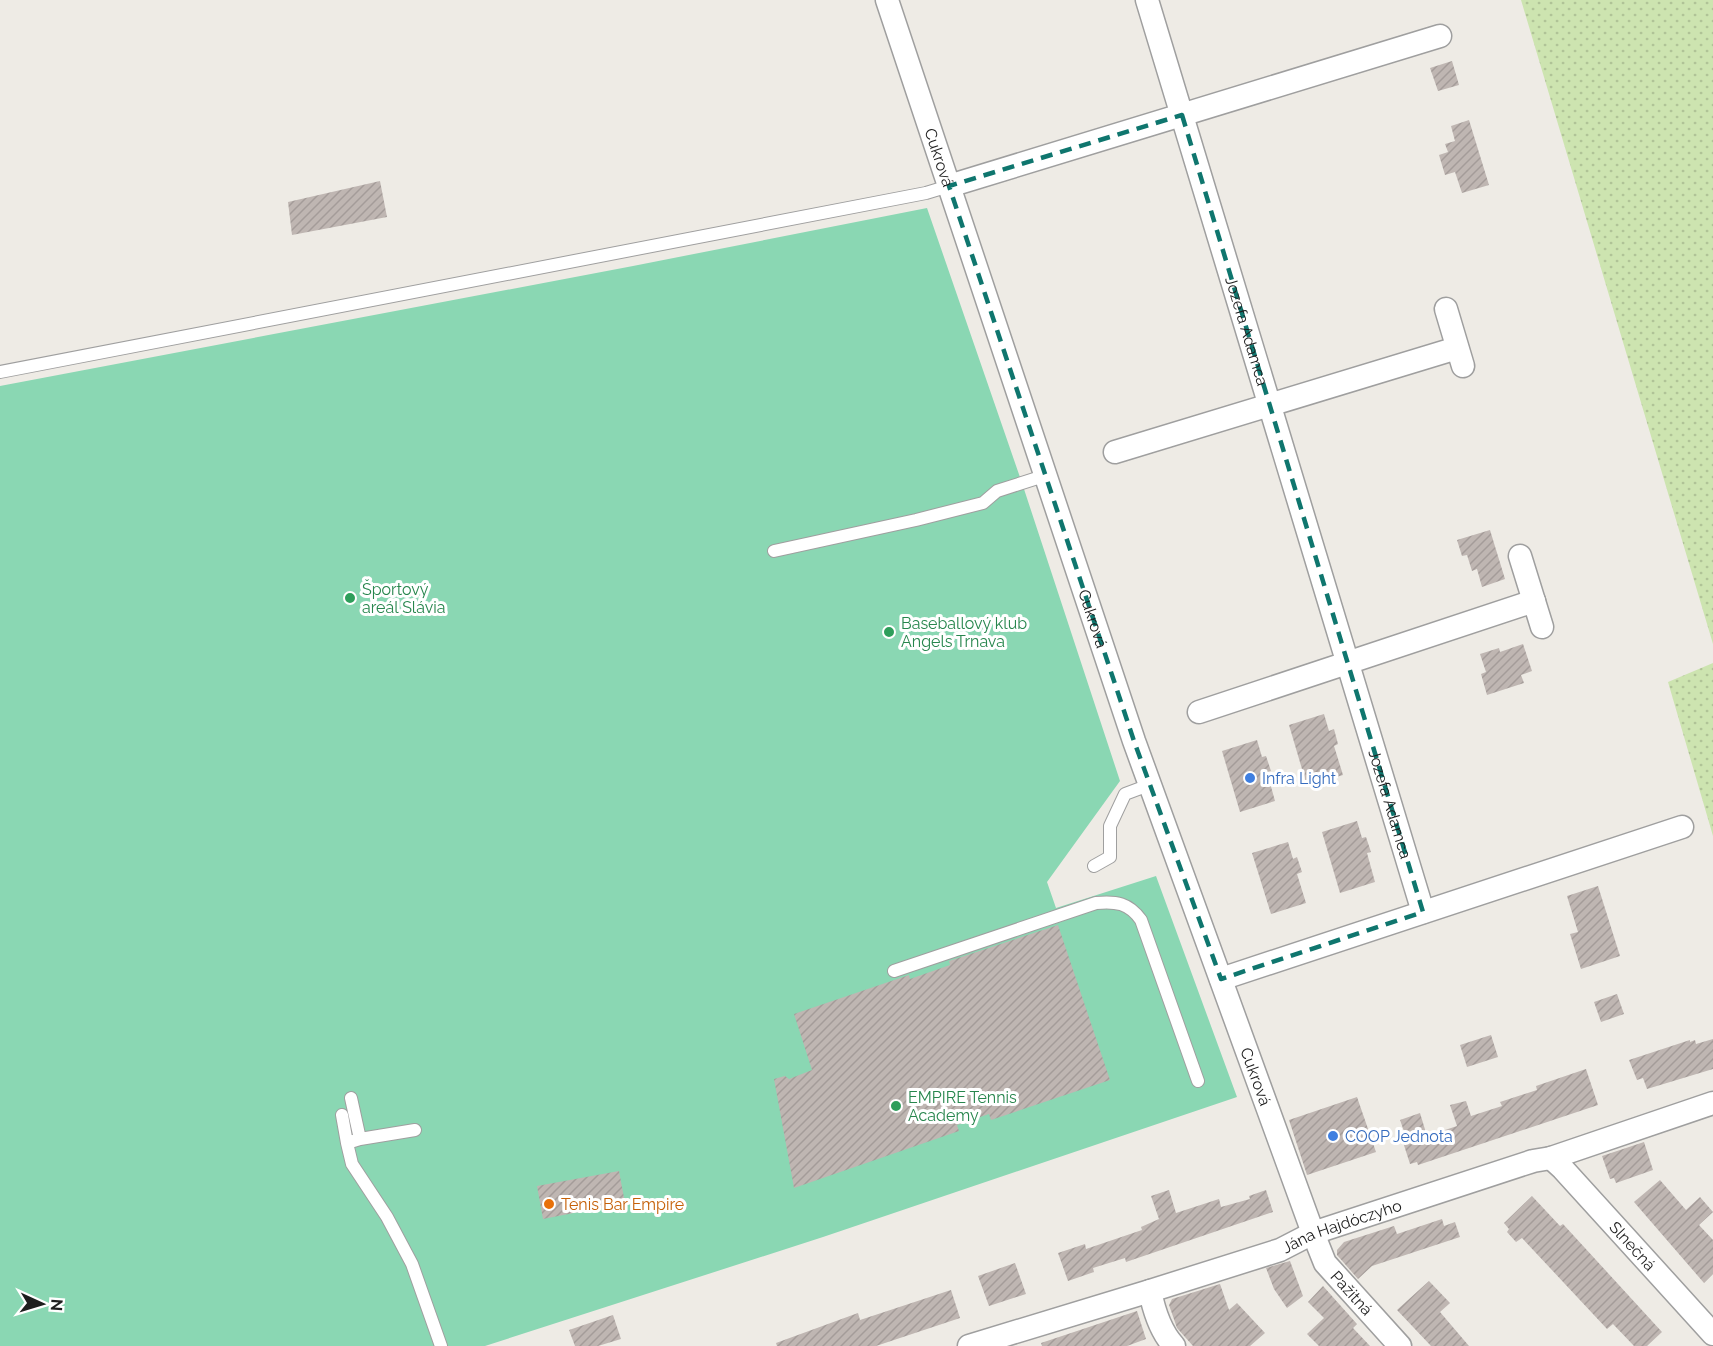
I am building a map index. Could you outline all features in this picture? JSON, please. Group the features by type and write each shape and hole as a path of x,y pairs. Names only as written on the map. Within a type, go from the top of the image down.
{"street":[{"name":"Cukrová","path":"887,0 1149,785 1313,1233"},
{"name":"Jozefa Adamca","path":"1147,0 1423,912"},
{"path":"949,186 1440,36"},
{"path":"1115,452 1269,405 1460,357 1446,309"},
{"path":"1520,556 1542,627"},
{"path":"1199,712 1534,601"},
{"path":"1221,979 1682,827"},
{"name":"Jána Hajdóczyho","path":"969,1346 1280,1250 1313,1233 1533,1161 1551,1158 1713,1103"},
{"name":"Slnečná","path":"1551,1158 1713,1334"},
{"name":"Pažitná","path":"1313,1233 1325,1263 1400,1346"},
{"path":"1150,1291 1154,1311 1167,1338 1174,1346"}],"lane":[{"path":"0,372 923,193 949,186"},
{"path":"774,550 916,520 983,503 997,491 1047,475"},
{"path":"1094,866 1110,857 1110,826 1125,794 1149,785"},
{"path":"894,971 1096,903 1124,904 1134,910 1141,920 1198,1081"},
{"path":"351,1098 360,1139"},
{"path":"342,1114 352,1164 387,1217 412,1264 441,1346"},
{"path":"347,1143 415,1130"}],"highlighted area":[{"path":"1182,115 1423,912 1221,979 1134,741 949,186"}],"green space":[{"path":"1521,0 1713,0 1713,644"},
{"path":"927,208 1022,483 1120,781 1047,882 1056,908 1156,876 1237,1097 823,1237 485,1346 0,1346 0,386"},
{"path":"1713,663 1713,836 1668,682"}],"building":[{"path":"1452,61 1459,85 1438,91 1430,68"},
{"path":"1469,120 1489,185 1462,193 1455,172 1445,175 1439,155 1448,152 1445,144 1455,141 1451,126"},
{"path":"380,181 387,217 292,235 288,202"},
{"path":"1490,530 1505,579 1482,587 1477,569 1472,571 1467,555 1462,556 1457,540"},
{"path":"1523,644 1532,671 1521,675 1524,683 1487,695 1481,674 1486,672 1480,654 1499,648 1500,652"},
{"path":"1324,714 1329,731 1334,729 1338,744 1334,746 1343,775 1307,786 1289,725"},
{"path":"1257,740 1262,757 1266,756 1271,771 1267,772 1275,801 1240,812 1222,751"},
{"path":"1357,821 1362,838 1366,837 1371,852 1367,853 1375,882 1340,893 1322,832"},
{"path":"1288,842 1293,859 1297,857 1302,872 1297,874 1306,903 1271,914 1252,853"},
{"path":"1598,886 1620,956 1581,969 1570,934 1578,932 1567,896"},
{"path":"1058,925 1110,1080 991,1120 989,1114 957,1125 959,1131 794,1188 774,1079 785,1076 789,1079 812,1070 794,1014 909,975 910,979 950,965 949,961"},
{"path":"1617,994 1624,1014 1601,1022 1594,1002"},
{"path":"1491,1035 1498,1057 1467,1067 1460,1045"},
{"path":"1713,1039 1713,1069 1647,1089 1643,1078 1637,1080 1629,1060 1690,1040 1690,1042 1695,1040 1696,1044"},
{"path":"1586,1069 1598,1105 1418,1165 1417,1162 1410,1164 1402,1139 1406,1137 1400,1120 1420,1113 1427,1136 1457,1126 1450,1105 1466,1101 1471,1116 1502,1106 1500,1102 1537,1090 1536,1086"},
{"name":"COOP Jednota","path":"1357,1097 1376,1152 1307,1175 1289,1120"},
{"path":"1644,1142 1653,1170 1616,1183 1614,1178 1610,1179 1602,1156"},
{"path":"619,1171 625,1203 543,1219 537,1186"},
{"path":"1660,1180 1686,1210 1700,1197 1713,1212 1699,1225 1713,1240 1713,1274 1704,1283 1634,1202"},
{"path":"1169,1190 1176,1213 1219,1199 1221,1207 1250,1199 1249,1196 1266,1190 1273,1212 1126,1262 1125,1258 1093,1268 1094,1272 1068,1281 1058,1253 1085,1244 1086,1249 1142,1230 1141,1227 1159,1219 1151,1196"},
{"path":"1532,1196 1560,1226 1563,1224 1662,1332 1647,1346 1634,1346 1613,1324 1607,1329 1522,1238 1516,1242 1507,1232 1509,1229 1504,1223"},
{"path":"1442,1219 1444,1226 1455,1222 1460,1237 1372,1266 1358,1279 1337,1255 1337,1250 1344,1242 1394,1226 1397,1234"},
{"path":"1290,1261 1303,1296 1287,1308 1274,1289 1266,1268"},
{"path":"1015,1263 1026,1294 989,1306 978,1276"},
{"path":"1429,1281 1450,1303 1440,1312 1469,1346 1431,1346 1397,1310"},
{"path":"1220,1284 1229,1310 1237,1303 1265,1333 1250,1346 1193,1346 1177,1328 1169,1305 1172,1299"},
{"path":"1323,1286 1357,1324 1353,1328 1370,1346 1319,1346 1307,1334 1324,1318 1308,1302"},
{"path":"951,1290 960,1318 876,1346 777,1346 776,1343 858,1313 860,1320"},
{"path":"1137,1311 1146,1339 1127,1346 1042,1346 1041,1343"},
{"path":"613,1315 621,1339 598,1346 575,1346 569,1330"}],"place":[{"name":"Športový areál Slávia","path":"350,598"},
{"name":"Baseballový klub Angels Trnava","path":"889,632"},
{"name":"Infra Light","path":"1250,778"},
{"name":"EMPIRE Tennis Academy","path":"896,1106"},
{"name":"COOP Jednota","path":"1333,1136"},
{"name":"Tenis Bar Empire","path":"549,1204"}]}
